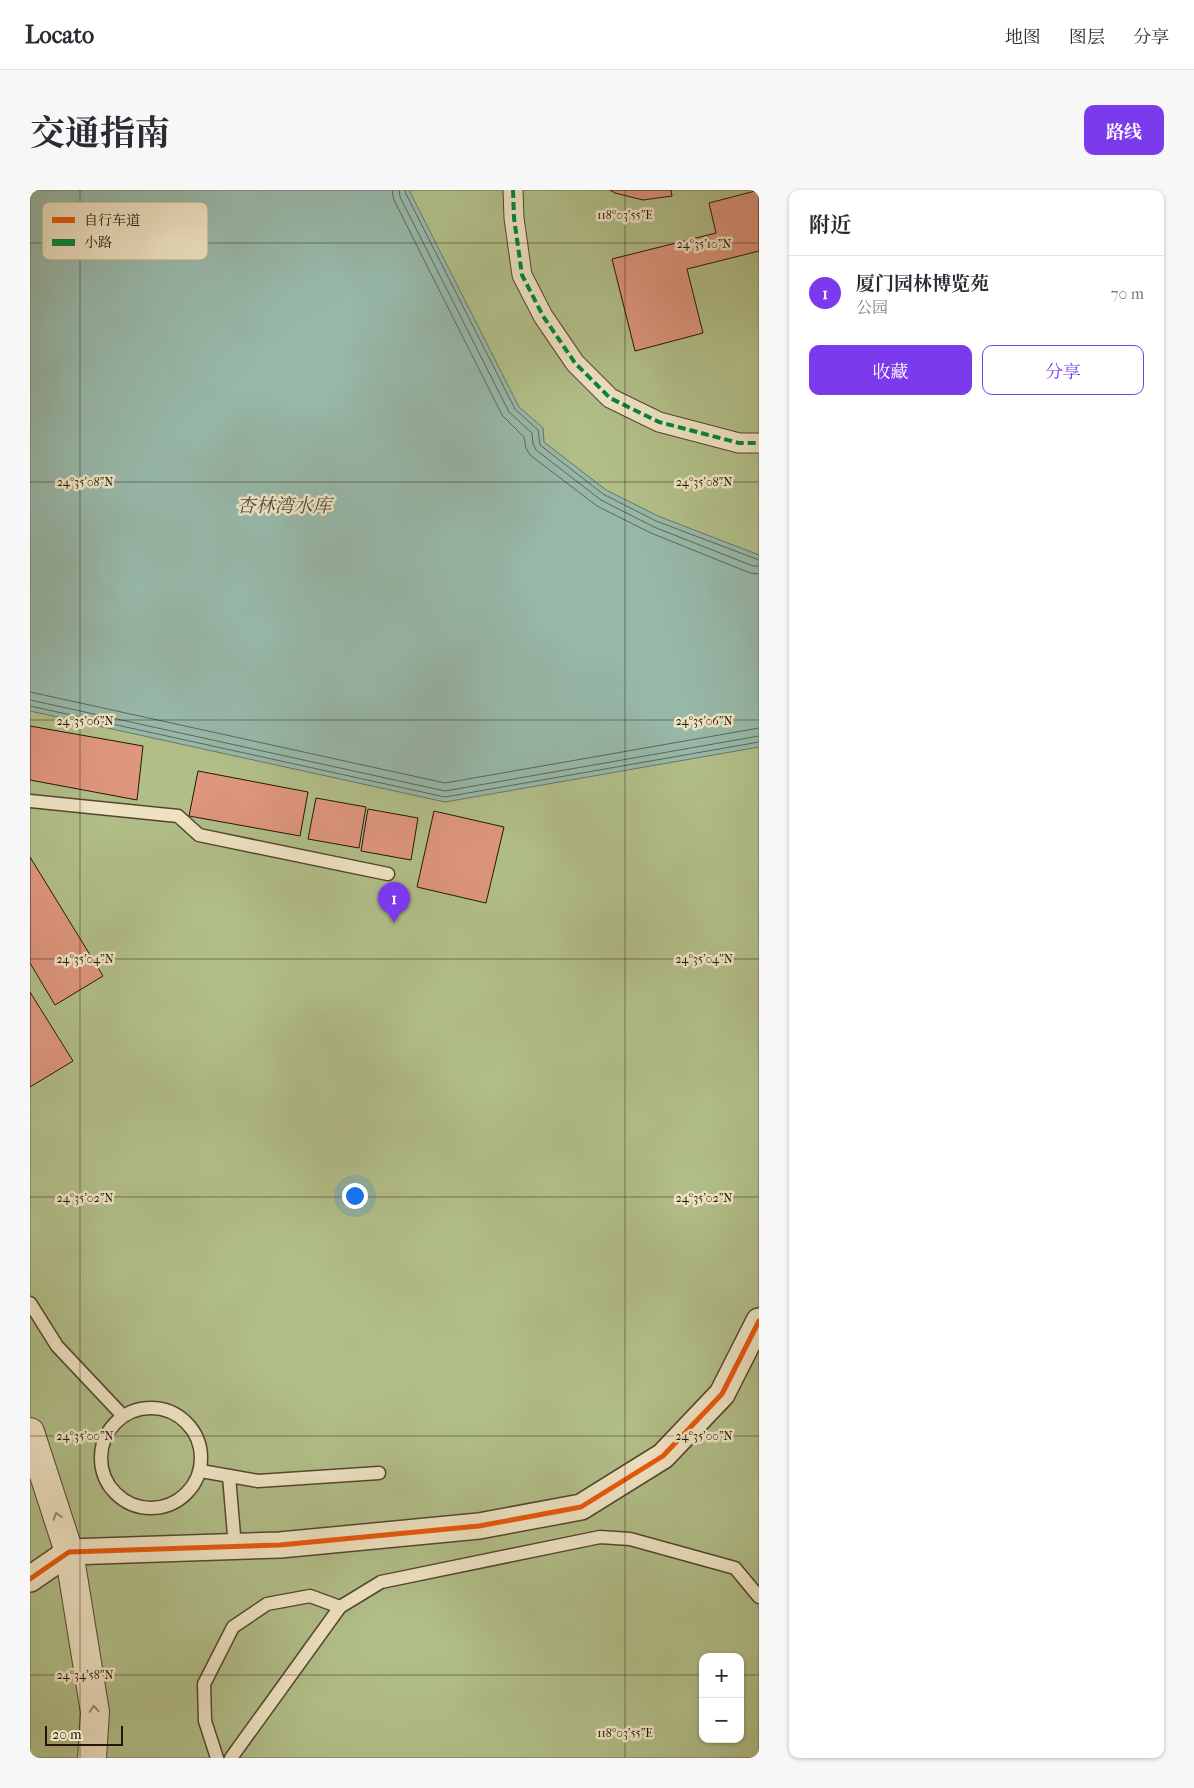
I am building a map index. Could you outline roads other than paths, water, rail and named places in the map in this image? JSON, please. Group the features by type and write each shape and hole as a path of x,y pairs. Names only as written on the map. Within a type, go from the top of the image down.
{"street":[{"path":"513,190 514,218 522,275 543,316 575,363 610,398 659,422 739,443 759,443"},
{"path":"30,1580 69,1552 280,1545 479,1526 581,1507 662,1456 676,1443 722,1394 759,1321"},
{"path":"30,1432 69,1552 96,1712 92,1758"}],"lane":[{"path":"30,801 178,816 199,835 388,874"},
{"path":"30,1303 57,1346 123,1416"},
{"path":"157,1408 174,1413 188,1423 198,1437 202,1454 201,1471 194,1486 183,1498 169,1506 153,1509 137,1507 122,1500 110,1488 103,1474 101,1458 103,1442 111,1428 123,1416 140,1409 157,1408"},
{"path":"201,1471 258,1481 379,1473"},
{"path":"229,1476 234,1547"},
{"path":"231,1758 340,1607 381,1582 600,1537 630,1539 735,1568 759,1597"},
{"path":"217,1758 205,1721 204,1684 233,1627 267,1604 310,1596 340,1607"}],"water":[{"name":"杏林湾水库","path":"30,190 409,190 519,407 543,428 544,442 606,490 658,516 759,555 759,747 445,802 30,711"}],"place":[{"name":"厦门园林博览苑","path":"394,923"}]}
